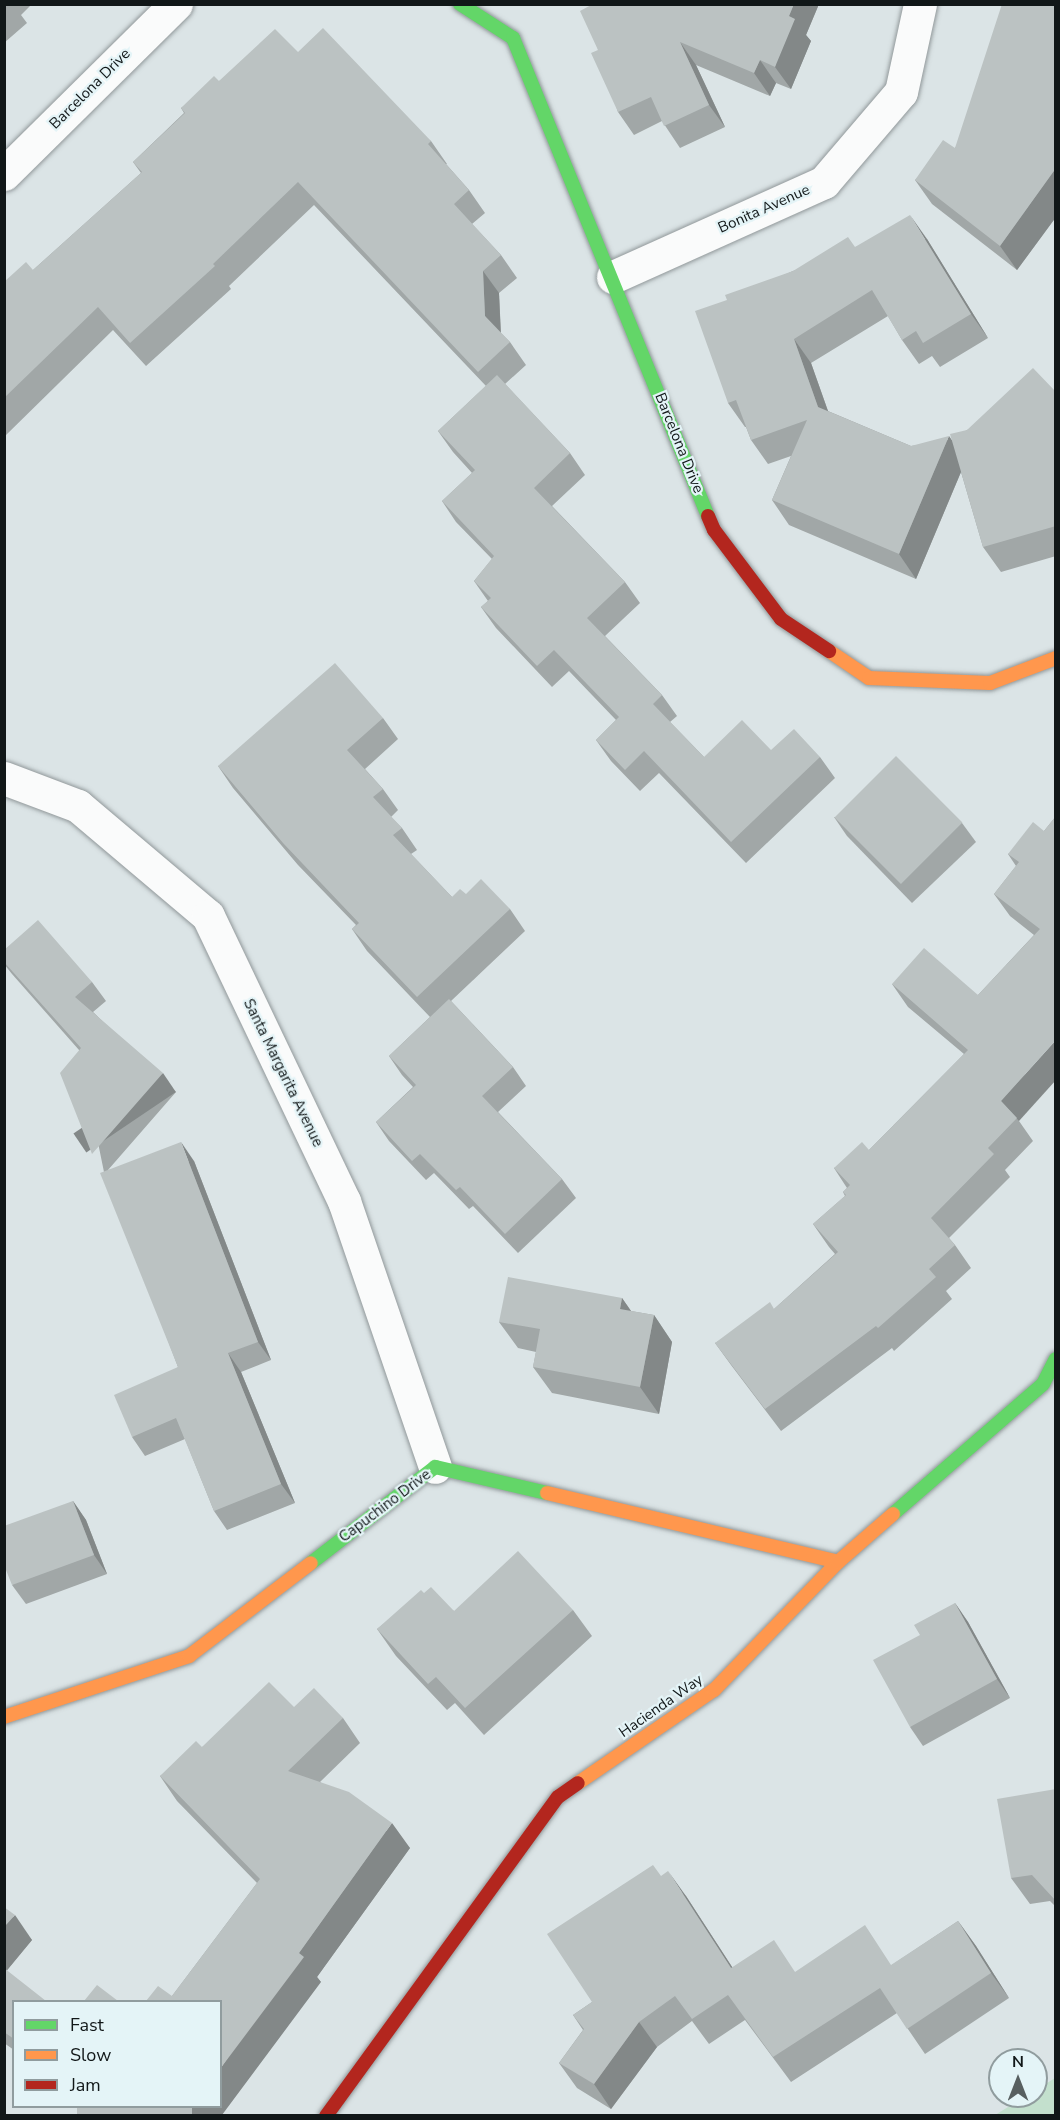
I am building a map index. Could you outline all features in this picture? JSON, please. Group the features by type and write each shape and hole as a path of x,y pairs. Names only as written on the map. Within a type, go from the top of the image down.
{"street":[{"name":"Barcelona Drive","path":"4,174 176,4"},
{"name":"Barcelona Drive","path":"459,4 513,38 613,277 714,530 781,619 869,678 990,683 1056,658"},
{"name":"Bonita Avenue","path":"613,277 824,182 901,92 920,4"},
{"name":"Santa Margarita Avenue","path":"4,777 78,806 207,916 344,1201 435,1467"},
{"name":"Hacienda Way","path":"326,2115 558,1797 714,1690 838,1562 1052,1376"},
{"name":"Capuchino Drive","path":"4,1717 189,1656 435,1467 838,1562"}],"green space":[{"path":"1055,2078 1055,2115 995,2115 1006,2108 1048,2108 1048,2082"}],"building":[{"path":"593,4 794,4 789,16 795,19 775,67 760,60 754,73 680,42 709,105 664,126 651,97 618,112 591,53 598,50 580,11"},
{"path":"1002,4 1056,4 1056,168 1000,246 915,180 943,140 955,148"},
{"path":"323,28 431,141 428,144 469,190 454,204 501,255 483,271 485,316 510,342 478,372 298,182 213,264 215,266 130,343 98,307 4,398 4,282 26,262 33,270 142,172 133,162 185,113 181,108 214,76 219,81 275,29 298,52"},
{"path":"910,215 971,314 923,343 916,331 902,340 872,290 794,339 818,407 911,446 949,436 899,554 772,500 807,420 751,440 736,400 728,403 695,311 727,300 725,295 793,271 848,237 855,247"},
{"path":"1033,368 1056,392 1056,526 983,547 950,434 967,430"},
{"path":"497,375 570,453 534,488 625,582 587,618 662,695 653,704 704,757 742,720 771,750 794,729 820,757 731,842 644,751 625,770 596,740 619,717 554,650 537,666 481,607 491,598 474,581 494,556 442,501 475,470 438,431"},
{"path":"335,663 383,718 347,750 383,789 373,797 402,828 393,835 452,897 460,889 466,894 481,879 510,909 417,997 352,929 359,923 283,843 218,766"},
{"path":"896,756 962,822 901,884 834,818"},
{"path":"1056,816 1056,1040 1001,1101 1017,1118 988,1148 994,1154 931,1218 955,1245 929,1269 936,1277 878,1328 876,1326 765,1409 715,1343 770,1302 774,1309 838,1252 813,1224 846,1195 843,1192 850,1185 834,1168 862,1142 869,1150 968,1050 892,984 924,948 978,995 1040,929 994,894 1019,862 1008,854 1033,822 1044,831"},
{"path":"38,920 92,982 75,997 163,1073 92,1154 60,1073 81,1048 4,962 4,950"},
{"path":"449,999 513,1067 482,1096 562,1179 505,1234 460,1187 456,1190 420,1154 412,1161 376,1122 416,1085 389,1056"},
{"path":"181,1142 258,1342 228,1353 281,1484 214,1511 176,1418 132,1437 114,1395 178,1367 100,1173"},
{"path":"508,1277 622,1298 620,1309 654,1315 640,1387 533,1367 540,1329 499,1322"},
{"path":"73,1501 94,1555 12,1585 4,1565 4,1526"},
{"path":"518,1551 573,1610 465,1708 436,1677 428,1684 377,1629 421,1590 424,1593 431,1587 454,1611"},
{"path":"955,1603 997,1679 910,1727 873,1660 920,1635 914,1625"},
{"path":"269,1682 294,1707 314,1688 343,1718 288,1771 349,1792 392,1823 299,1953 304,1957 222,2066 222,2000 147,2000 158,1986 172,1996 260,1879 160,1776 196,1741 202,1747"},
{"path":"1056,1789 1056,1901 1032,1875 1011,1878 997,1799"},
{"path":"653,1865 661,1876 668,1871 731,1968 774,1940 795,1972 865,1925 891,1965 958,1921 991,1973 907,2029 880,1988 773,2057 728,1995 692,2019 675,1996 639,2022 594,2084 559,2063 584,2029 573,2015 592,2002 547,1934"},
{"path":"4,1907 15,1915 4,1927"},
{"path":"4,1968 45,2000 12,2000 12,2038 4,2032"},
{"path":"97,1985 117,2000 85,2000"},
{"path":"77,2108 192,2108 192,2116 77,2116"}],"traffic: fast":[{"path":"460,4 513,38 708,516"},
{"path":"893,1514 1043,1384 1056,1359"},
{"path":"311,1563 435,1467 547,1493"}],"traffic: slow":[{"path":"829,651 869,678 990,683 1056,658"},
{"path":"547,1493 838,1562"},
{"path":"578,1783 714,1690 838,1562 893,1514"},
{"path":"4,1717 189,1656 311,1563"}],"traffic: jam":[{"path":"708,516 714,530 781,619 829,651"},
{"path":"326,2116 558,1797 578,1783"}]}
